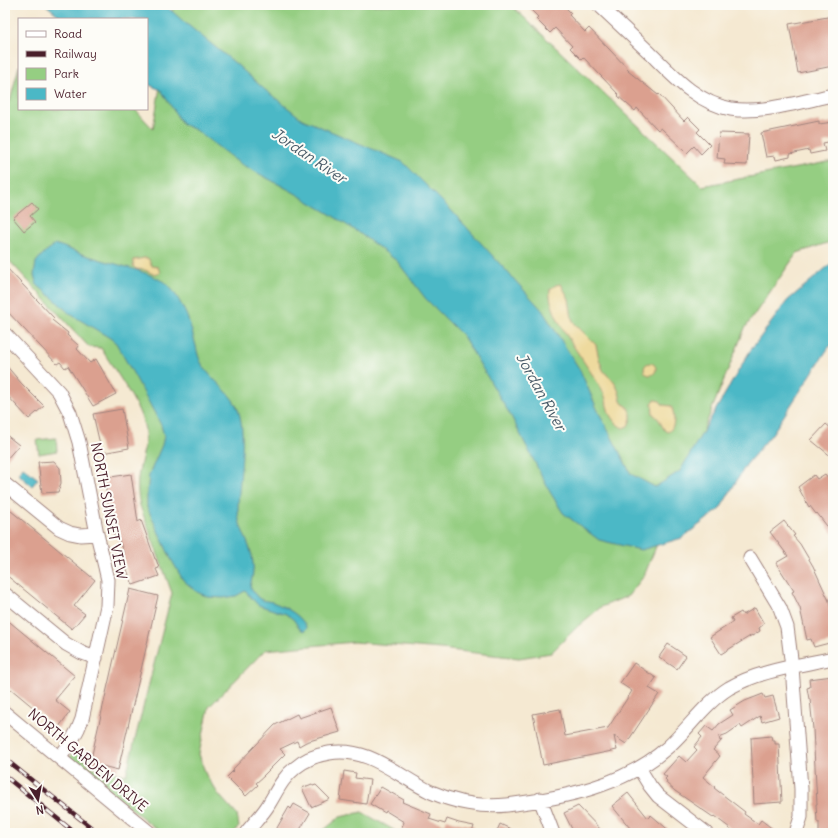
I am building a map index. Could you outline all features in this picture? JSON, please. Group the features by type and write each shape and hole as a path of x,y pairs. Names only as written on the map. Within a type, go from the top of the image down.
{"street":[{"path":"599,5 692,92 715,105 731,109 750,110 774,107 833,95"},
{"name":"NORTH SUNSET VIEW","path":"5,334 59,392 70,413 79,442 96,534 105,567 108,606 82,719 74,738 60,757"},
{"path":"5,484 59,528 70,533 80,535 96,534"},
{"path":"750,558 773,596 787,627 792,667 802,804 801,817 796,833"},
{"path":"5,594 66,644 82,653 96,658"},
{"path":"246,833 267,807 285,778 295,767 320,754 349,752 362,754 422,787 445,798 460,801 505,805 595,787 622,778 659,755 714,699 729,688 759,675 833,658"},
{"name":"NORTH GARDEN DRIVE","path":"5,713 150,833"},
{"path":"639,768 658,796 706,833"},
{"path":"540,799 553,833"}],"green space":[{"path":"177,5 511,5 702,186 833,161 833,241 797,253 745,328 644,576 628,596 601,607 578,626 551,653 519,658 441,649 354,642 265,650 209,707 199,754 206,775 219,795 237,815 239,827 233,833 161,833 69,758 75,750 91,767 126,775 172,593 139,503 138,478 144,448 145,430 133,399 101,348 89,347 5,256 5,104 10,101 18,70 18,110 136,110 153,129 173,8"},
{"path":"56,438 57,451 39,454 37,440"},
{"path":"362,812 399,833 320,833 340,817"}],"sand":[{"path":"148,258 152,266 158,267 160,273 155,275 145,270 136,269 133,266 134,260"},
{"path":"561,284 569,299 572,319 596,345 603,370 614,381 621,401 627,406 631,414 631,419 628,426 623,428 615,423 611,417 604,394 571,342 555,313 551,300 550,289"},
{"path":"650,363 654,365 656,369 654,373 650,375 646,373 644,369 646,365"},
{"path":"655,400 660,401 663,405 671,406 674,421 670,431 667,432 663,428 653,414 652,403"}],"water":[{"name":"Jordan River","path":"46,5 165,5 264,89 302,119 403,162 449,208 542,310 580,370 598,411 631,474 655,487 680,471 750,351 787,301 833,262 833,344 829,347 772,434 746,465 720,509 682,538 641,550 599,540 563,513 550,492 511,416 463,336 426,299 397,261 330,214 239,163 196,130 182,124 161,90 148,84 148,18 62,18"},
{"path":"55,244 147,274 164,282 172,289 188,320 198,356 202,364 233,400 240,416 242,428 242,457 238,511 240,524 252,556 253,569 250,587 260,599 283,606 297,615 307,628 304,631 300,629 293,619 286,614 258,605 245,591 236,596 223,598 208,597 197,592 183,580 171,559 147,507 149,475 162,445 164,436 161,425 116,343 70,314 37,285 34,275 36,262"},
{"path":"23,467 38,479 32,486 18,474"}],"building":[{"path":"526,5 563,5 571,13 569,15 585,32 589,28 629,70 628,71 658,95 659,94 684,121 688,117 700,129 697,132 710,145 701,154 694,146 687,153 661,128 658,130 637,108 635,111 618,96 619,95 583,57 581,59 570,48 572,46 555,28 550,33 536,19 538,17"},
{"path":"833,16 833,66 798,73 789,24"},
{"path":"819,121 819,124 833,122 833,141 823,143 825,151 810,154 809,150 790,154 790,157 776,160 775,156 766,157 761,133"},
{"path":"719,133 749,134 747,165 724,164 725,159 717,158"},
{"path":"32,202 38,209 30,216 35,222 24,231 13,218"},
{"path":"5,266 54,318 52,320 68,333 67,335 79,346 77,349 90,363 96,359 116,394 93,406 68,366 65,368 60,362 57,364 5,309"},
{"path":"5,364 21,383 44,406 29,419 5,393"},
{"path":"122,409 129,448 102,453 93,414"},
{"path":"826,424 833,430 833,458 811,440"},
{"path":"5,434 19,445 5,461"},
{"path":"54,461 60,468 61,483 58,492 42,493 38,462"},
{"path":"131,474 138,522 141,520 159,568 156,569 159,576 133,585 121,555 124,554 117,535 114,536 112,529 104,478"},
{"path":"825,474 833,484 833,534 817,513 816,514 810,506 809,507 798,487 814,475 817,479"},
{"path":"5,506 95,580 74,606 85,614 72,629 5,574"},
{"path":"784,521 795,535 793,536 800,544 813,566 829,601 833,619 833,642 814,647 811,639 807,640 800,608 792,592 794,591 776,563 788,556 770,532"},
{"path":"130,589 158,596 118,770 90,763"},
{"path":"755,608 764,624 759,628 760,631 721,654 710,637 733,622 731,618 741,612 743,615"},
{"path":"5,618 75,676 55,700 70,712 58,728 5,684"},
{"path":"668,644 686,656 677,669 659,657"},
{"path":"634,663 656,678 649,688 659,694 626,744 614,736 617,750 543,765 533,714 560,709 565,736 608,728 632,691 620,683"},
{"path":"833,676 833,833 819,833 819,822 817,822 813,729 810,699 807,688 810,687 809,679"},
{"path":"763,694 765,698 773,696 779,717 762,722 760,716 742,728 740,725 727,734 719,737 720,741 722,740 713,750 720,756 703,777 715,787 714,788 745,812 744,814 758,824 761,820 778,833 734,833 729,829 730,828 714,816 713,817 675,791 666,783 667,781 665,779 667,777 663,774 679,756 686,762 697,750 694,747 702,737 699,734 706,726 713,731 719,724 733,715 730,710 745,701"},
{"path":"331,707 340,732 306,742 299,746 297,741 280,749 285,754 256,783 258,785 246,796 227,777 275,725 297,714 299,718"},
{"path":"771,736 772,740 775,740 775,744 779,744 782,802 754,804 751,738"},
{"path":"344,771 356,773 355,778 370,780 366,804 340,800"},
{"path":"312,784 313,786 316,785 330,799 311,807 302,788"},
{"path":"381,787 404,800 402,802 431,814 429,819 445,824 447,819 474,826 472,833 410,833 401,829 404,822 386,811 385,813 370,804"},
{"path":"628,793 648,818 651,815 672,833 625,833 630,828 612,806"},
{"path":"294,804 310,813 298,833 274,833 289,807 291,809"},
{"path":"578,806 604,833 574,833 564,813"},
{"path":"500,824 519,833 496,833"}],"railway":[{"path":"5,759 98,833"},
{"path":"5,776 75,833"}]}
